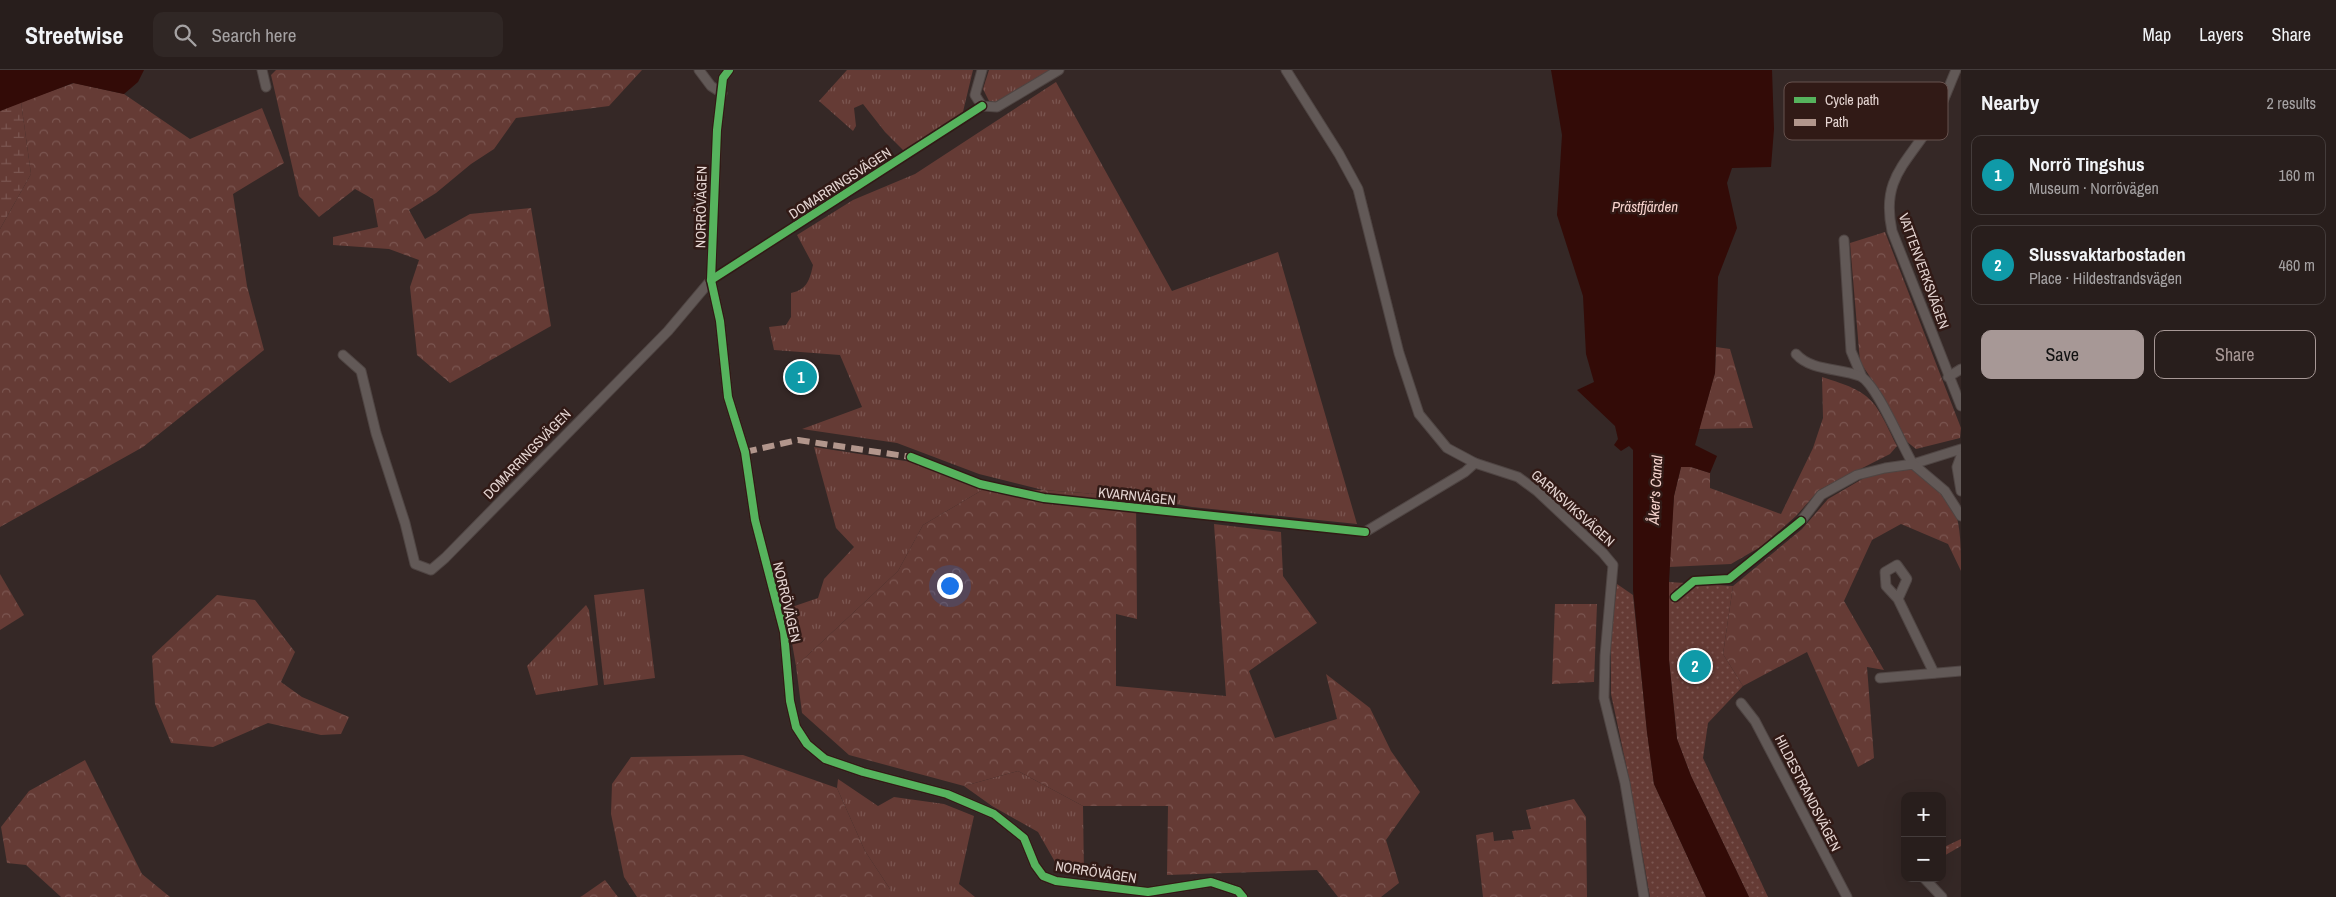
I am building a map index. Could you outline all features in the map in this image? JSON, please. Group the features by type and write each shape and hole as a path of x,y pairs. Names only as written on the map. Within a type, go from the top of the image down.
{"street":[{"path":"262,70 266,87"},
{"path":"699,70 711,86 722,94"},
{"name":"NORRÖVÄGEN","path":"729,70 723,78 714,165 711,280 720,321 728,397 745,452 755,520 784,632 790,701 796,727 807,744 825,759 864,772 947,794 994,814 1024,838 1035,865 1043,876 1056,881 1115,890 1148,892 1211,882 1238,891 1243,897"},
{"path":"982,70 975,94 982,106 997,107 1059,70"},
{"name":"GARNSVIKSVÄGEN","path":"1286,70 1339,154 1358,190 1399,353 1419,414 1447,448 1476,463 1518,477 1537,491 1614,565 1605,656 1604,698 1625,783 1644,897"},
{"name":"VATTENVERKSVÄGEN","path":"1948,88 1956,70"},
{"name":"VATTENVERKSVÄGEN","path":"1920,140 1906,158 1893,184 1887,210 1892,231 1961,406"},
{"path":"1844,240 1851,351 1862,377 1882,403 1913,464 1945,491 1961,516"},
{"name":"DOMARRINGSVÄGEN","path":"343,355 361,371 376,433 405,523 415,564 431,570 451,552 668,331 711,280"},
{"path":"1796,354 1803,362 1862,377"},
{"path":"1948,377 1961,369"},
{"path":"1801,521 1821,495 1857,475 1913,464 1961,449"},
{"path":"1961,456 1957,467 1961,491"},
{"path":"1365,532 1465,472 1476,463"},
{"path":"1898,599 1934,673"},
{"path":"1880,678 1961,671"},
{"name":"HILDESTRANDSVÄGEN","path":"1742,703 1755,721 1847,897"},
{"path":"1928,882 1942,897"}],"green space":[{"path":"276,70 642,70 609,106 516,118 494,149 471,164 436,193 409,210 425,239 470,214 531,208 551,326 450,383 417,355 410,287 419,260 389,249 333,245 333,237 378,227 373,199 355,189 319,217 299,196 271,75"},
{"path":"847,70 973,70 962,116 904,151 885,132 863,104 854,108 856,126 853,131 819,101"},
{"path":"989,70 1052,70 1000,103 989,101 983,89"},
{"path":"1056,82 1172,291 1278,252 1357,524 1192,507 1136,497 1043,490 979,474 897,443 802,429 862,407 840,355 774,350 769,327 786,325 791,317 791,293 804,287 811,275 813,265 797,235 853,200 915,174"},
{"path":"74,83 124,94 190,139 262,108 284,163 233,194 247,286 264,350 143,447 0,527 0,229 31,174 21,102"},
{"path":"21,102 31,174 0,229 0,111"},
{"path":"1885,232 1961,428 1960,438 1916,449 1906,441 1885,399 1860,362 1850,243"},
{"path":"1716,347 1730,349 1753,428 1699,429 1715,373"},
{"path":"1822,377 1863,393 1877,408 1897,446 1890,454 1819,490 1796,516 1762,546 1731,564 1669,567 1674,496 1681,467 1691,467 1710,473 1710,488 1781,514 1813,448 1823,418"},
{"path":"814,447 912,462 984,489 923,525 898,571 796,666 786,609 818,598 824,579 854,547 836,528"},
{"path":"1901,462 1927,472 1947,492 1957,517 1961,571 1948,544 1901,524 1872,540 1844,601 1884,670 1867,667 1874,758 1858,767 1807,652 1743,686 1723,654 1733,586 1802,529 1828,499 1864,478"},
{"path":"984,489 1043,490 1136,497 1137,619 1116,614 1116,686 1226,696 1214,524 1281,532 1283,576 1317,623 1249,671 1275,738 1337,719 1326,674 1370,708 1391,751 1420,792 1386,840 1399,883 1381,897 1338,897 1317,870 1167,875 1168,806 1083,806 1018,771 964,786 849,755 802,713 796,666 898,571 923,525"},
{"path":"0,574 24,615 0,630"},
{"path":"1669,582 1733,586 1723,654 1743,686 1708,723 1703,758 1768,897 1749,897 1691,776 1677,739 1669,660"},
{"path":"1617,584 1633,595 1654,784 1706,897 1650,897 1630,783 1611,694 1611,638"},
{"path":"644,589 655,678 604,685 594,595"},
{"path":"217,595 255,600 295,652 281,682 302,697 349,717 341,734 321,735 268,723 213,747 171,743 155,704 152,656"},
{"path":"1555,604 1597,604 1594,682 1552,684"},
{"path":"586,605 589,610 598,685 536,695 527,666"},
{"path":"743,755 837,788 865,851 890,889 890,897 637,897 624,877 611,814 612,784 631,757"},
{"path":"85,760 142,874 170,897 61,897 26,865 7,863 1,827 29,791"},
{"path":"1018,771 1083,806 1084,876 1059,869 1038,832 992,806 964,786"},
{"path":"838,779 878,806 894,797 944,804 974,816 959,884 975,897 890,897 890,889 865,851 837,788"},
{"path":"1574,799 1586,817 1587,897 1483,897 1476,835 1493,832 1494,841 1514,839 1512,831 1531,829 1526,810"},
{"path":"1961,839 1961,846 1946,855 1946,846"},
{"path":"605,880 618,897 580,897 582,896"}],"water":[{"path":"0,70 144,70 138,82 124,94 73,83 0,111"},
{"name":"Prästfjärden","path":"1551,70 1772,70 1774,129 1771,167 1732,168 1727,183 1737,228 1718,277 1715,373 1695,445 1717,456 1710,473 1691,467 1681,467 1674,496 1669,582 1669,660 1677,739 1691,776 1749,897 1706,897 1654,784 1633,590 1633,450 1629,446 1621,451 1614,445 1618,439 1615,426 1577,390 1594,382 1586,354 1583,296 1557,215 1562,135"}],"marked path":[{"path":"745,452 798,440 911,457"}],"cycle path":[{"path":"729,70 723,78 717,130 711,280 720,321 728,397 745,452 755,520 784,632 790,701 796,727 807,744 825,759 863,772 947,794 994,814 1024,838 1035,865 1043,876 1056,881 1148,892 1211,882 1238,891 1243,897"},
{"path":"711,280 982,106"},
{"name":"KVARNVÄGEN","path":"911,457 980,484 1044,498 1365,532"},
{"path":"1675,597 1694,581 1729,579 1801,521"}],"place":[{"name":"Norrö Tingshus","path":"801,377"},
{"name":"Slussvaktarbostaden","path":"1695,666"}],"water label":[{"name":"Åker's Canal","path":"1655,490"}]}
